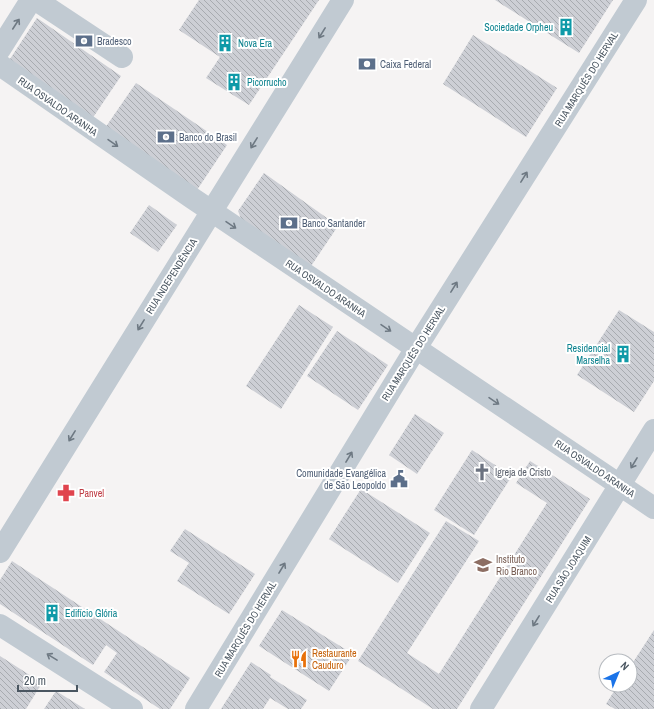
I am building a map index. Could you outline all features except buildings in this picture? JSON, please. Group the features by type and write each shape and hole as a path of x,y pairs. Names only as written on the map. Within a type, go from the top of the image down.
{"street":[{"path":"0,49 31,0"},
{"path":"36,0 122,57"},
{"name":"RUA INDEPENDÊNCIA","path":"0,552 343,0"},
{"name":"RUA MARQUÊS DO HERVAL","path":"196,709 416,348 636,0"},
{"name":"RUA OSVALDO ARANHA","path":"0,65 211,211 654,508"},
{"name":"RUA SÃO JOAQUIM","path":"481,709 654,430"},
{"path":"0,625 132,709"}],"place":[{"name":"Sociedade Orpheu","path":"566,27"},
{"name":"Bradesco","path":"84,41"},
{"name":"Nova Era","path":"225,43"},
{"name":"Caixa Federal","path":"367,64"},
{"name":"Picorrucho","path":"234,82"},
{"name":"Banco do Brasil","path":"166,137"},
{"name":"Banco Santander","path":"289,223"},
{"name":"Residencial Marselha","path":"623,354"},
{"name":"Igreja de Cristo","path":"482,472"},
{"name":"Comunidade Evangélica de São Leopoldo","path":"399,479"},
{"name":"Panvel","path":"66,493"},
{"name":"Instituto Rio Branco","path":"483,565"},
{"name":"Edifício Glória","path":"52,613"},
{"name":"Restaurante Cauduro","path":"299,659"}]}
